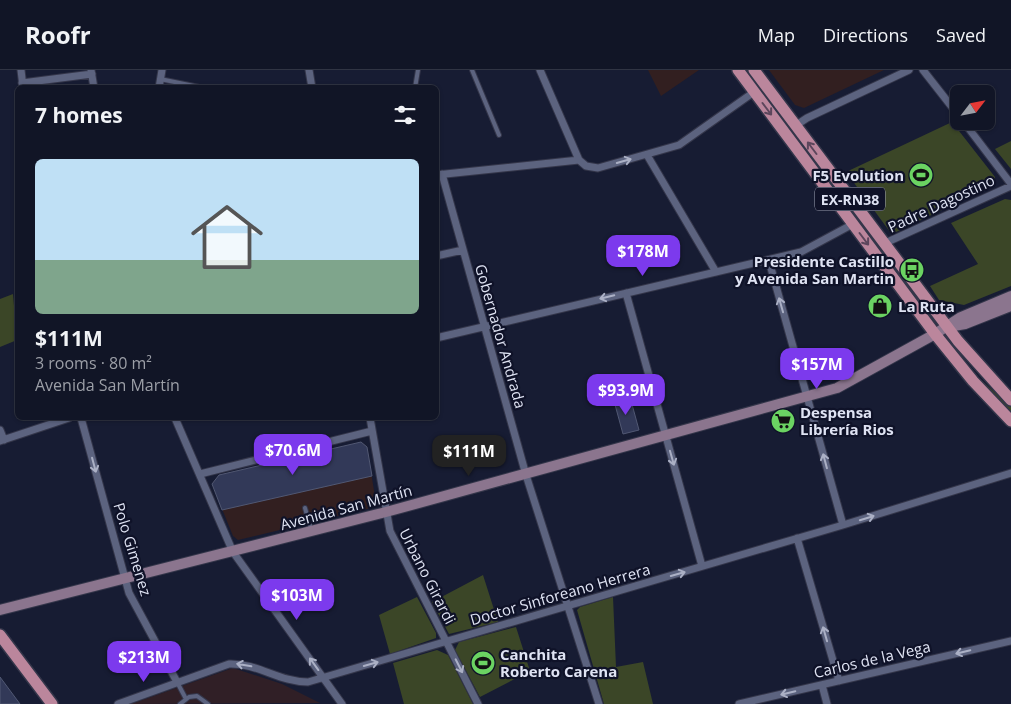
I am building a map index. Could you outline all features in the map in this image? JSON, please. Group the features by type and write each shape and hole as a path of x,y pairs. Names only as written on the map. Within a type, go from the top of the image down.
{"main road":[{"name":"EX-RN38","path":"738,70 935,334 973,381 1011,421"},
{"name":"EX-RN38","path":"754,70 883,244 910,275 947,327 981,369 1011,400"},
{"name":"Avenida San Martín","path":"0,610 386,512 808,398 855,380 961,317 1011,296"},
{"path":"947,327 965,324 1011,306"},
{"path":"0,635 52,704"}],"street":[{"path":"21,70 23,85 92,72 94,85"},
{"path":"159,85 162,70"},
{"path":"309,70 312,85"},
{"path":"540,70 579,160 586,166 598,168 647,155 689,140 754,92"},
{"path":"796,126 807,118 909,70"},
{"path":"924,70 950,104"},
{"path":"970,130 1011,185"},
{"path":"647,155 716,272"},
{"path":"439,174 579,160"},
{"name":"Gobernador Andrada","path":"439,174 526,475 599,704"},
{"name":"Padre Dagostino","path":"883,244 1011,185"},
{"path":"439,337 769,261 801,252 853,224"},
{"path":"439,255 462,250"},
{"path":"769,261 843,525"},
{"path":"626,293 702,566"},
{"path":"0,430 2,441 63,420"},
{"name":"Polo Gimenez","path":"82,420 129,593 177,682"},
{"path":"176,420 233,552 342,704"},
{"name":"Urbano Girardi","path":"370,420 390,531 478,704"},
{"path":"200,474 372,431"},
{"name":"Doctor Sinforeano Herrera","path":"118,704 229,664 243,663 293,682 308,682 324,678 843,525 1011,472"},
{"path":"797,538 839,681"},
{"name":"Carlos de la Vega","path":"739,704 1011,641"},
{"path":"822,685 827,704"}],"lane":[{"path":"415,85 418,70"},
{"path":"472,70 499,135"},
{"path":"160,78 191,85"},
{"path":"305,508 312,531"},
{"path":"177,682 186,699"},
{"path":"180,704 186,699 198,696 208,704"}],"shaded area":[{"path":"648,70 699,70 661,96"},
{"path":"769,70 884,70 804,108 795,105"},
{"path":"361,442 367,447 376,503 371,508 238,540 233,536 212,484 219,475"},
{"path":"233,668 282,684 320,703 131,704"}],"green space":[{"path":"744,70 748,70 930,311 929,312 912,289 893,270"},
{"name":"F5 Evolution","path":"950,123 950,130 958,130 995,177 994,185 896,232 890,232 846,172"},
{"path":"1011,141 1011,169 995,149"},
{"path":"1005,199 1011,200 1011,286 964,305 939,300 930,286 978,264 951,223"},
{"path":"13,294 15,341 0,347 0,299"},
{"path":"953,348 979,378 1011,407 1011,414 978,379"},
{"path":"483,575 498,622 449,634 432,602"},
{"path":"417,597 436,633 436,638 390,654 379,615"},
{"path":"613,597 616,667 643,662 653,704 604,704 577,610 580,607"},
{"path":"516,627 530,671 480,697 455,650 459,642"},
{"path":"437,650 448,655 473,704 404,704 393,663"}],"building":[{"path":"630,397 639,430 623,434 614,401"},
{"path":"361,442 367,447 372,476 222,510 212,484 219,475"},
{"path":"0,677 20,704 0,704"}],"place":[{"name":"F5 Evolution","path":"921,175"},
{"name":"Presidente Castillo y Avenida San Martin","path":"912,270"},
{"name":"La Ruta","path":"880,306"},
{"name":"Despensa Librería Rios","path":"783,421"},
{"name":"Canchita Roberto Carena","path":"483,663"}]}
